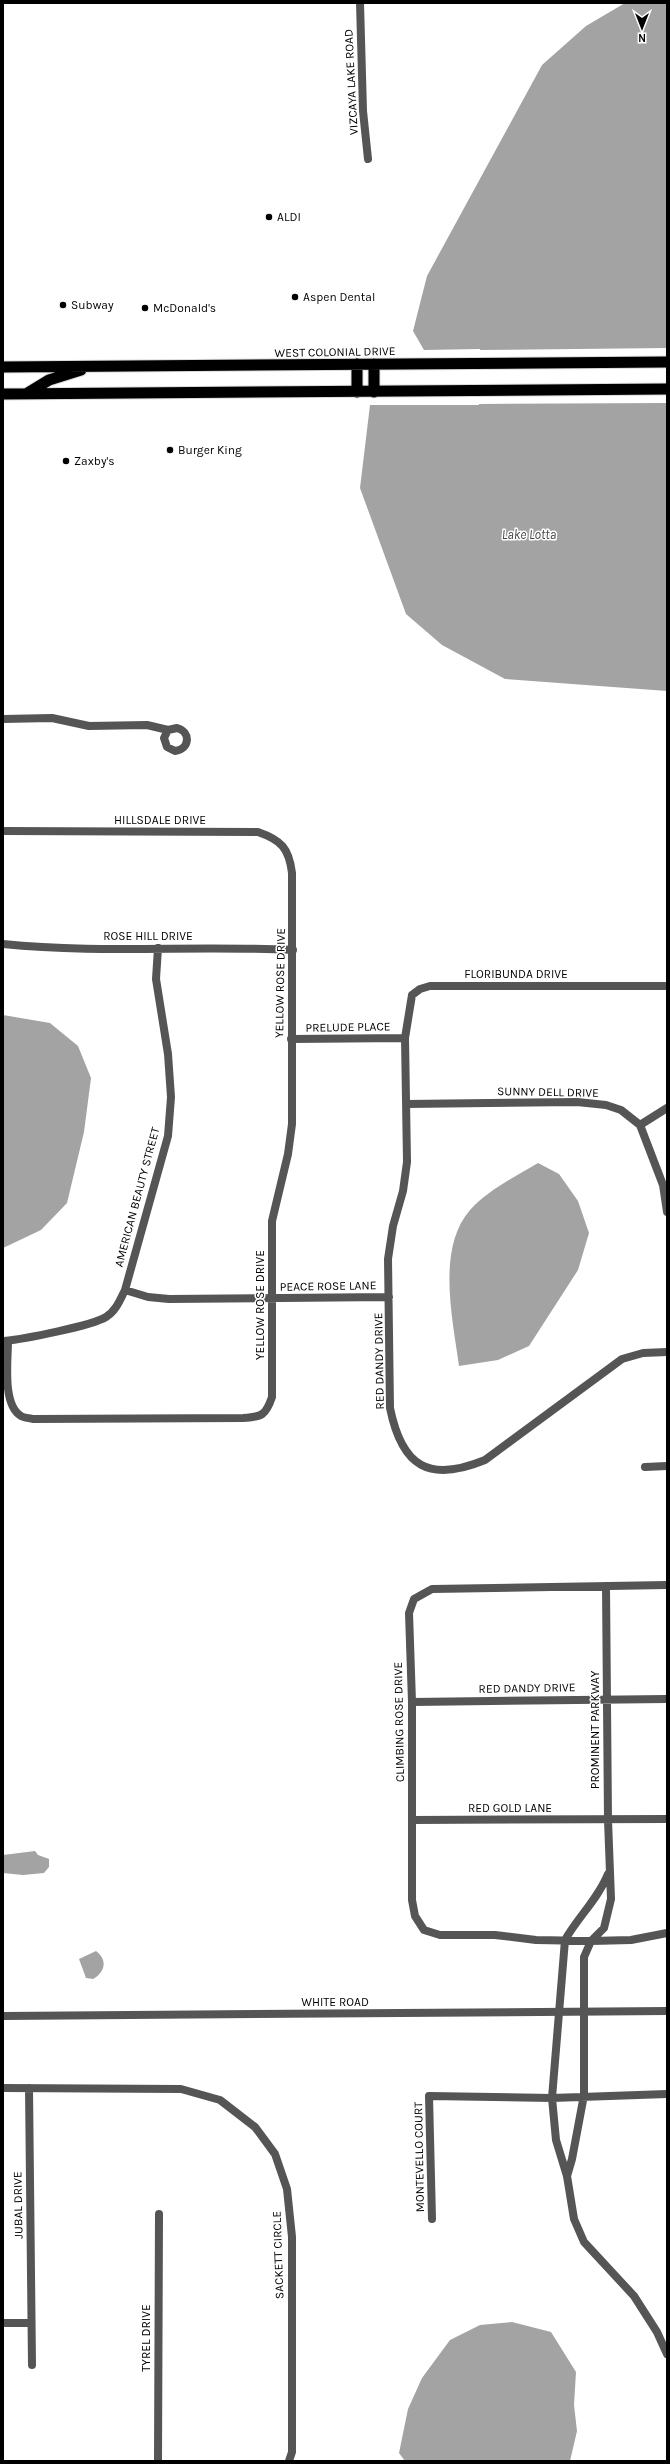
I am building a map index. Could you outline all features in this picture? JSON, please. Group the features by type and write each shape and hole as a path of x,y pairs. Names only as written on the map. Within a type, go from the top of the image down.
{"highway":[{"name":"WEST COLONIAL DRIVE","path":"3,367 667,362"},
{"path":"357,364 357,392"},
{"path":"374,364 374,392"},
{"path":"26,394 49,380 91,367"},
{"path":"3,394 667,389"}],"street":[{"name":"VIZCAYA LAKE ROAD","path":"360,3 363,111 368,159"},
{"path":"3,719 52,718 89,726 147,725 168,730"},
{"name":"HILLSDALE DRIVE","path":"3,831 258,832 275,838 284,847 291,863 292,873"},
{"name":"YELLOW ROSE DRIVE","path":"6,1341 8,1395 13,1407 21,1416 33,1419 257,1417 267,1410 272,1397 272,1221 288,1154 292,1124 292,873"},
{"name":"ROSE HILL DRIVE","path":"3,944 43,948 240,947 293,950"},
{"name":"AMERICAN BEAUTY STREET","path":"6,1341 91,1323 106,1317 117,1307 125,1290 168,1136 171,1096 168,1054 156,978 158,948"},
{"name":"FLORIBUNDA DRIVE","path":"405,1038 412,995 420,989 430,986 667,986"},
{"name":"PRELUDE PLACE","path":"291,1039 405,1038"},
{"name":"RED DANDY DRIVE","path":"405,1038 407,1162 403,1191 393,1226 388,1259 390,1408 395,1431 403,1449 415,1462 437,1469 463,1469 485,1460 622,1359 643,1353 667,1352"},
{"name":"SUNNY DELL DRIVE","path":"406,1104 577,1102 606,1105 621,1110 640,1125"},
{"path":"667,1108 640,1125 663,1186 667,1212"},
{"name":"PEACE ROSE LANE","path":"125,1290 148,1297 169,1299 389,1297"},
{"path":"645,1467 667,1466"},
{"name":"CLIMBING ROSE DRIVE","path":"667,1585 432,1589 414,1599 409,1613 412,1702 412,1900 415,1916 424,1930 440,1935 494,1935 536,1940 591,1941 631,1940 667,1933"},
{"name":"PROMINENT PARKWAY","path":"567,2176 572,2160 584,2096 584,2012 582,1972 584,1957 591,1941 604,1928 609,1915 611,1899 609,1872 606,1700 606,1586"},
{"name":"RED DANDY DRIVE","path":"412,1702 667,1699"},
{"name":"RED GOLD LANE","path":"412,1820 667,1819"},
{"name":"PROMINENT PARKWAY","path":"565,1940 602,1890 609,1872"},
{"path":"565,1940 552,2098 556,2140 567,2176 574,2219 584,2242 634,2296 657,2332 667,2354"},
{"name":"WHITE ROAD","path":"3,2016 667,2011"},
{"name":"SACKETT CIRCLE","path":"3,2088 181,2089 220,2100 255,2127 275,2154 286,2189 292,2237 292,2452 289,2461"},
{"name":"JUBAL DRIVE","path":"29,2088 32,2365"},
{"path":"552,2098 667,2094"},
{"name":"MONTEVELLO COURT","path":"432,2219 429,2096 552,2098"},
{"name":"TYREL DRIVE","path":"158,2461 159,2214"},
{"path":"3,2323 31,2322"}],"water":[{"name":"Lake Lotta","path":"625,3 667,3 667,691 505,679 442,645 406,614 360,488 370,405 479,405 480,349 424,350 413,331 427,276 542,65 586,26"},
{"path":"3,1015 50,1023 78,1046 91,1078 84,1132 67,1203 41,1230 3,1248"},
{"path":"538,1163 559,1174 578,1201 589,1233 578,1270 529,1346 498,1360 459,1366 451,1307 450,1264 453,1244 460,1226 470,1210 485,1196 502,1184"},
{"path":"35,1851 38,1855 49,1859 49,1867 44,1873 23,1875 3,1873 3,1855"},
{"path":"96,1951 100,1954 104,1966 100,1973 93,1979 86,1978 79,1959"},
{"path":"512,2322 551,2332 576,2372 574,2405 577,2431 570,2461 405,2461 399,2453 408,2409 422,2378 450,2340 480,2325"}],"pier":[{"path":"667,348 667,403 479,404 478,350"}],"place":[{"name":"ALDI","path":"269,217"},
{"name":"Aspen Dental","path":"295,297"},
{"name":"Subway","path":"63,305"},
{"name":"McDonald's","path":"145,308"},
{"name":"Burger King","path":"170,450"},
{"name":"Zaxby's","path":"66,461"}]}
